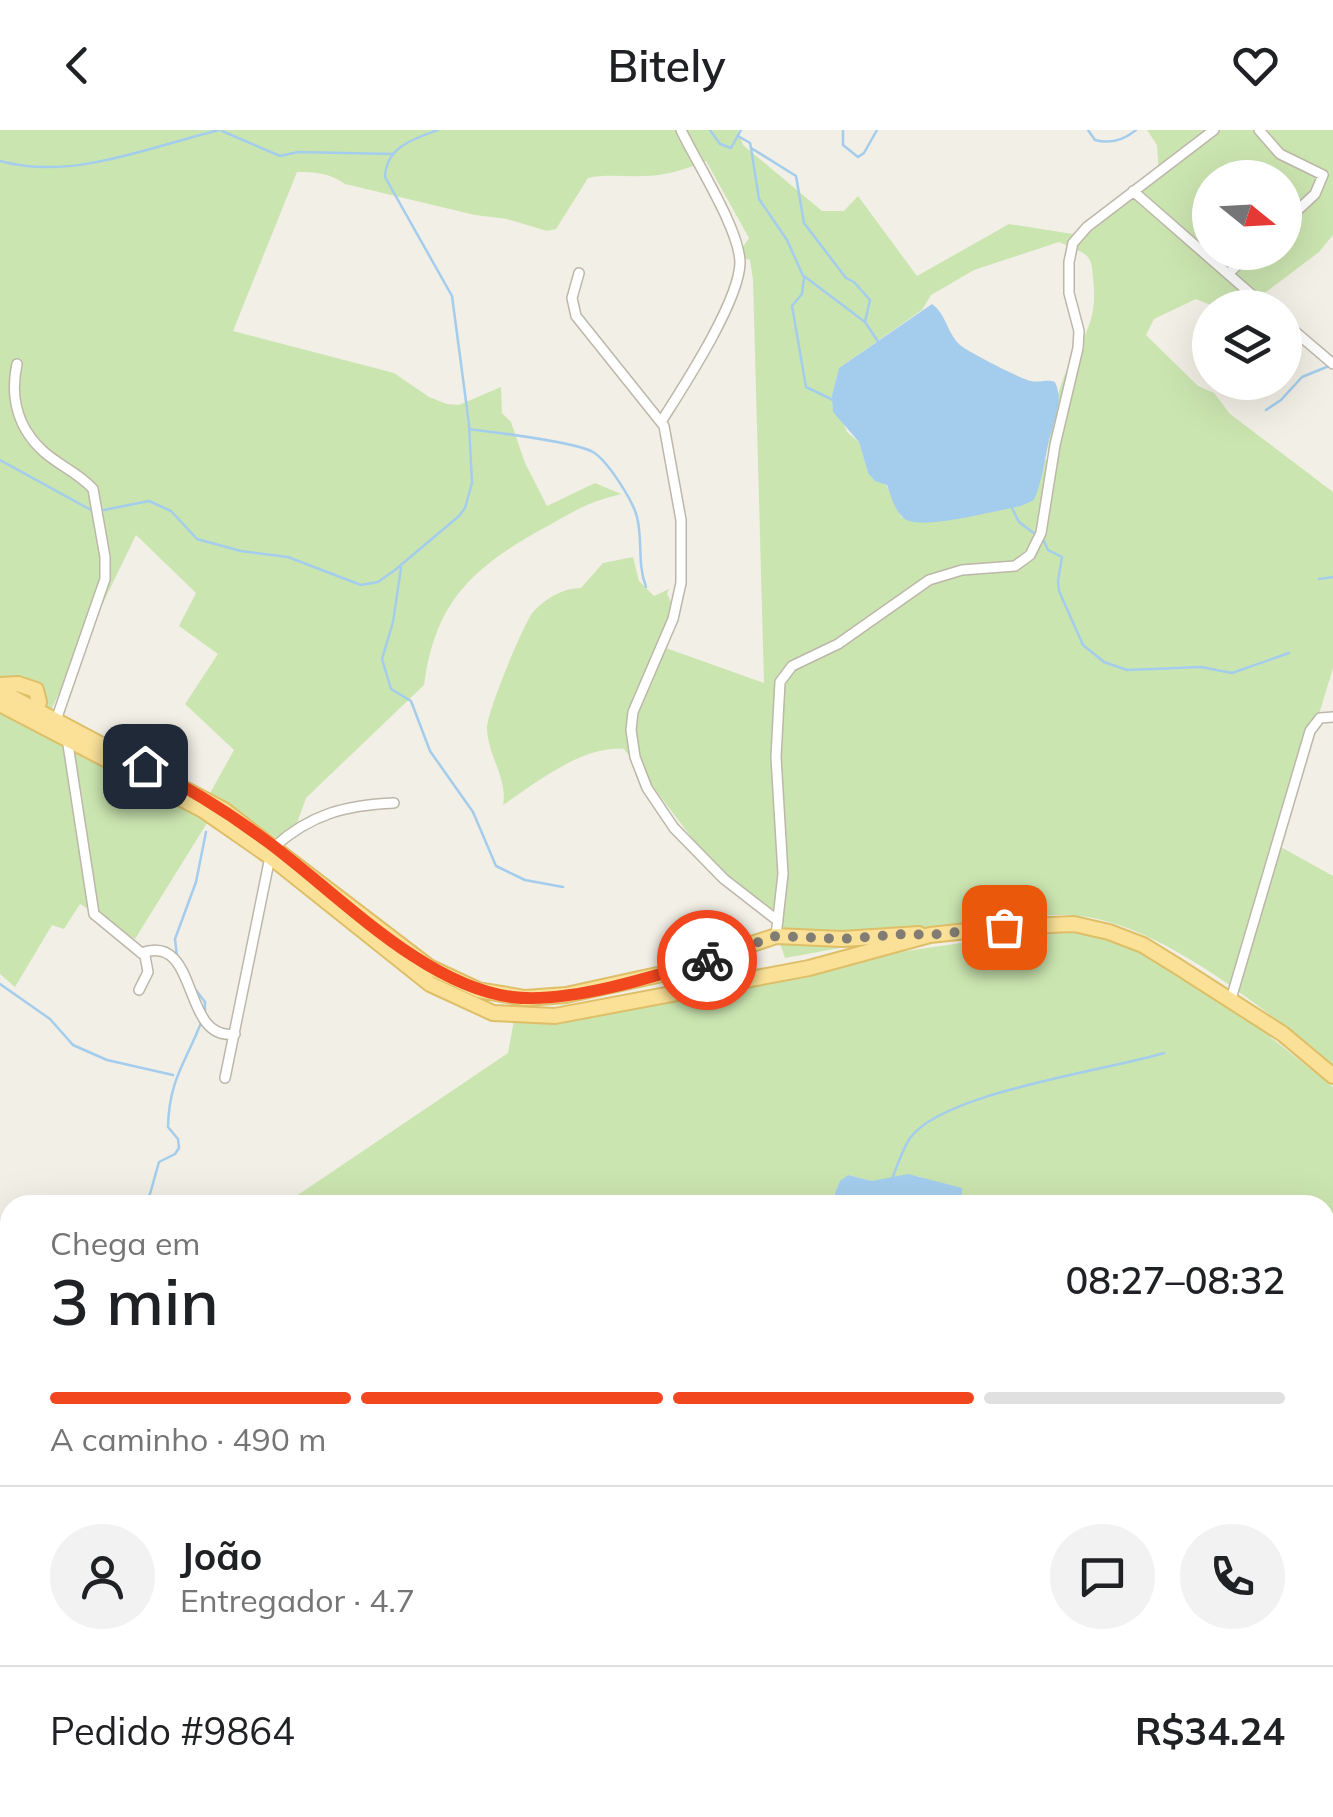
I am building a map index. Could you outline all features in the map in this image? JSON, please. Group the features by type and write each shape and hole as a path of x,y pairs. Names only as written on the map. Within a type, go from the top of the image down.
{"main road":[{"path":"0,688 18,684 36,690 39,695 34,715"},
{"path":"0,704 56,720 193,791 429,967 461,984 496,994 525,998 566,995 662,974 738,948 777,928 805,937 930,935 1074,924 1143,946 1283,1034 1333,1076"},
{"path":"34,715 66,738 184,798 272,852 430,984 494,1013 554,1016 810,968 930,935"},
{"path":"805,937 812,951 810,968"},
{"path":"738,948 740,970 751,980"}],"street":[{"path":"661,422 719,322 740,264 730,226 681,130"},
{"path":"777,928 783,857 777,700 783,676 792,666 838,644 929,580 962,570 1015,566 1030,555 1041,533 1054,445 1078,348 1079,331 1068,279 1076,238 1214,130"},
{"path":"1259,130 1280,154 1292,160"},
{"path":"1302,165 1322,175 1315,194 1302,206"},
{"path":"1132,191 1246,290"},
{"path":"1228,274 1232,270"},
{"path":"580,273 572,298 576,316 661,422 668,439 681,520 682,573 673,619 633,712 635,757 648,788 674,828 777,928"},
{"path":"1302,338 1333,364"},
{"path":"17,364 13,390 20,416 42,451 93,490 105,557 102,592 56,720"},
{"path":"1231,1000 1310,731 1320,718 1333,717"},
{"path":"66,738 94,914 141,953 149,966 139,990"},
{"path":"225,1078 272,852 302,825 332,811 347,806 394,803"},
{"path":"141,953 158,950 172,956 212,1030 223,1035 235,1034"}],"green space":[{"path":"0,130 738,130 743,145 822,211 844,211 858,196 917,276 1009,224 1079,235 1159,176 1157,145 1147,130 1333,130 1333,235 1302,265 1302,160 1192,160 1192,270 1295,270 1269,290 1192,290 1192,301 1154,319 1146,335 1192,380 1192,400 1219,400 1230,414 1333,492 1333,668 1279,846 1333,876 1333,1067 1249,999 1184,956 1151,938 1087,917 1052,915 996,921 785,958 774,925 724,880 624,749 608,749 576,759 503,805 503,786 487,729 506,670 533,612 555,595 581,588 603,563 633,557 639,581 654,596 669,589 675,621 663,647 764,683 753,280 750,260 737,256 749,238 706,161 660,175 588,178 556,229 547,231 345,184 322,174 297,172 233,331 394,373 429,397 447,404 459,405 501,387 502,413 511,422 525,463 547,506 595,483 621,494 589,504 519,542 461,590 437,631 424,685 306,798 294,831 283,842 209,795 234,750 185,704 218,654 179,626 196,593 136,535 50,712 0,688","holes":["1059,242 1081,252 1092,267 1093,312 1060,388 1048,457 1008,508 901,517 886,485 868,473 859,442 847,432 832,395 839,368 922,310 931,295 974,270"]},
{"path":"0,711 212,815 135,939 80,904 64,929 52,925 15,987 0,974"},
{"path":"1043,931 1093,934 1140,951 1239,1012 1333,1087 1333,1195 952,1195 918,1176 872,1181 848,1175 834,1195 298,1195 508,1053 514,1020"}],"water":[{"path":"932,304 963,347 1026,379 1055,382 1058,406 1034,500 943,521 905,519 887,485 875,481 868,473 859,442 833,412 832,395 839,368"},
{"path":"908,1174 962,1188 962,1195 834,1195 840,1181 848,1175 872,1181"}],"waterway":[{"path":"0,161 54,167 82,164 219,130"},
{"path":"99,511 149,501 171,511 197,539 241,551 288,557 361,585 378,582 459,516 472,483 469,424 452,296 385,177 396,151 438,130"},
{"path":"710,130 720,144 731,148 741,130"},
{"path":"843,130 843,145 858,157 877,130"},
{"path":"1088,130 1095,140 1106,142 1122,139 1136,130"},
{"path":"222,131 280,156 298,152 392,154"},
{"path":"738,136 796,176 804,223 846,278 870,300 865,322"},
{"path":"751,148 759,199 787,240 804,278 802,294 792,306 806,387 833,400"},
{"path":"804,276 865,322 879,343"},
{"path":"1266,410 1302,377 1329,366"},
{"path":"469,429 584,448 599,457 635,510 646,587"},
{"path":"0,460 91,510"},
{"path":"1011,506 1019,522 1035,534"},
{"path":"1042,537 1048,550 1062,557 1059,591 1083,645 1104,662 1127,670 1201,667 1232,673 1289,653"},
{"path":"401,568 393,622 382,659 391,689 411,701 430,751 473,812 496,866 525,880 563,887"},
{"path":"1319,579 1333,577"},
{"path":"177,957 175,939 196,882 206,832"},
{"path":"0,984 50,1019 73,1045 107,1060 173,1075"},
{"path":"192,985 205,1002 205,1012"},
{"path":"149,1195 159,1162 179,1148 178,1139 168,1127 169,1110 180,1070 202,1020"},
{"path":"891,1181 910,1138 928,1122 956,1108 1028,1085 1164,1053"}],"way so far":[{"path":"707,960 776,936 842,939 1004,927"}],"route":[{"path":"145,766 224,810 429,967 478,990 512,997 566,995 707,960"}]}
